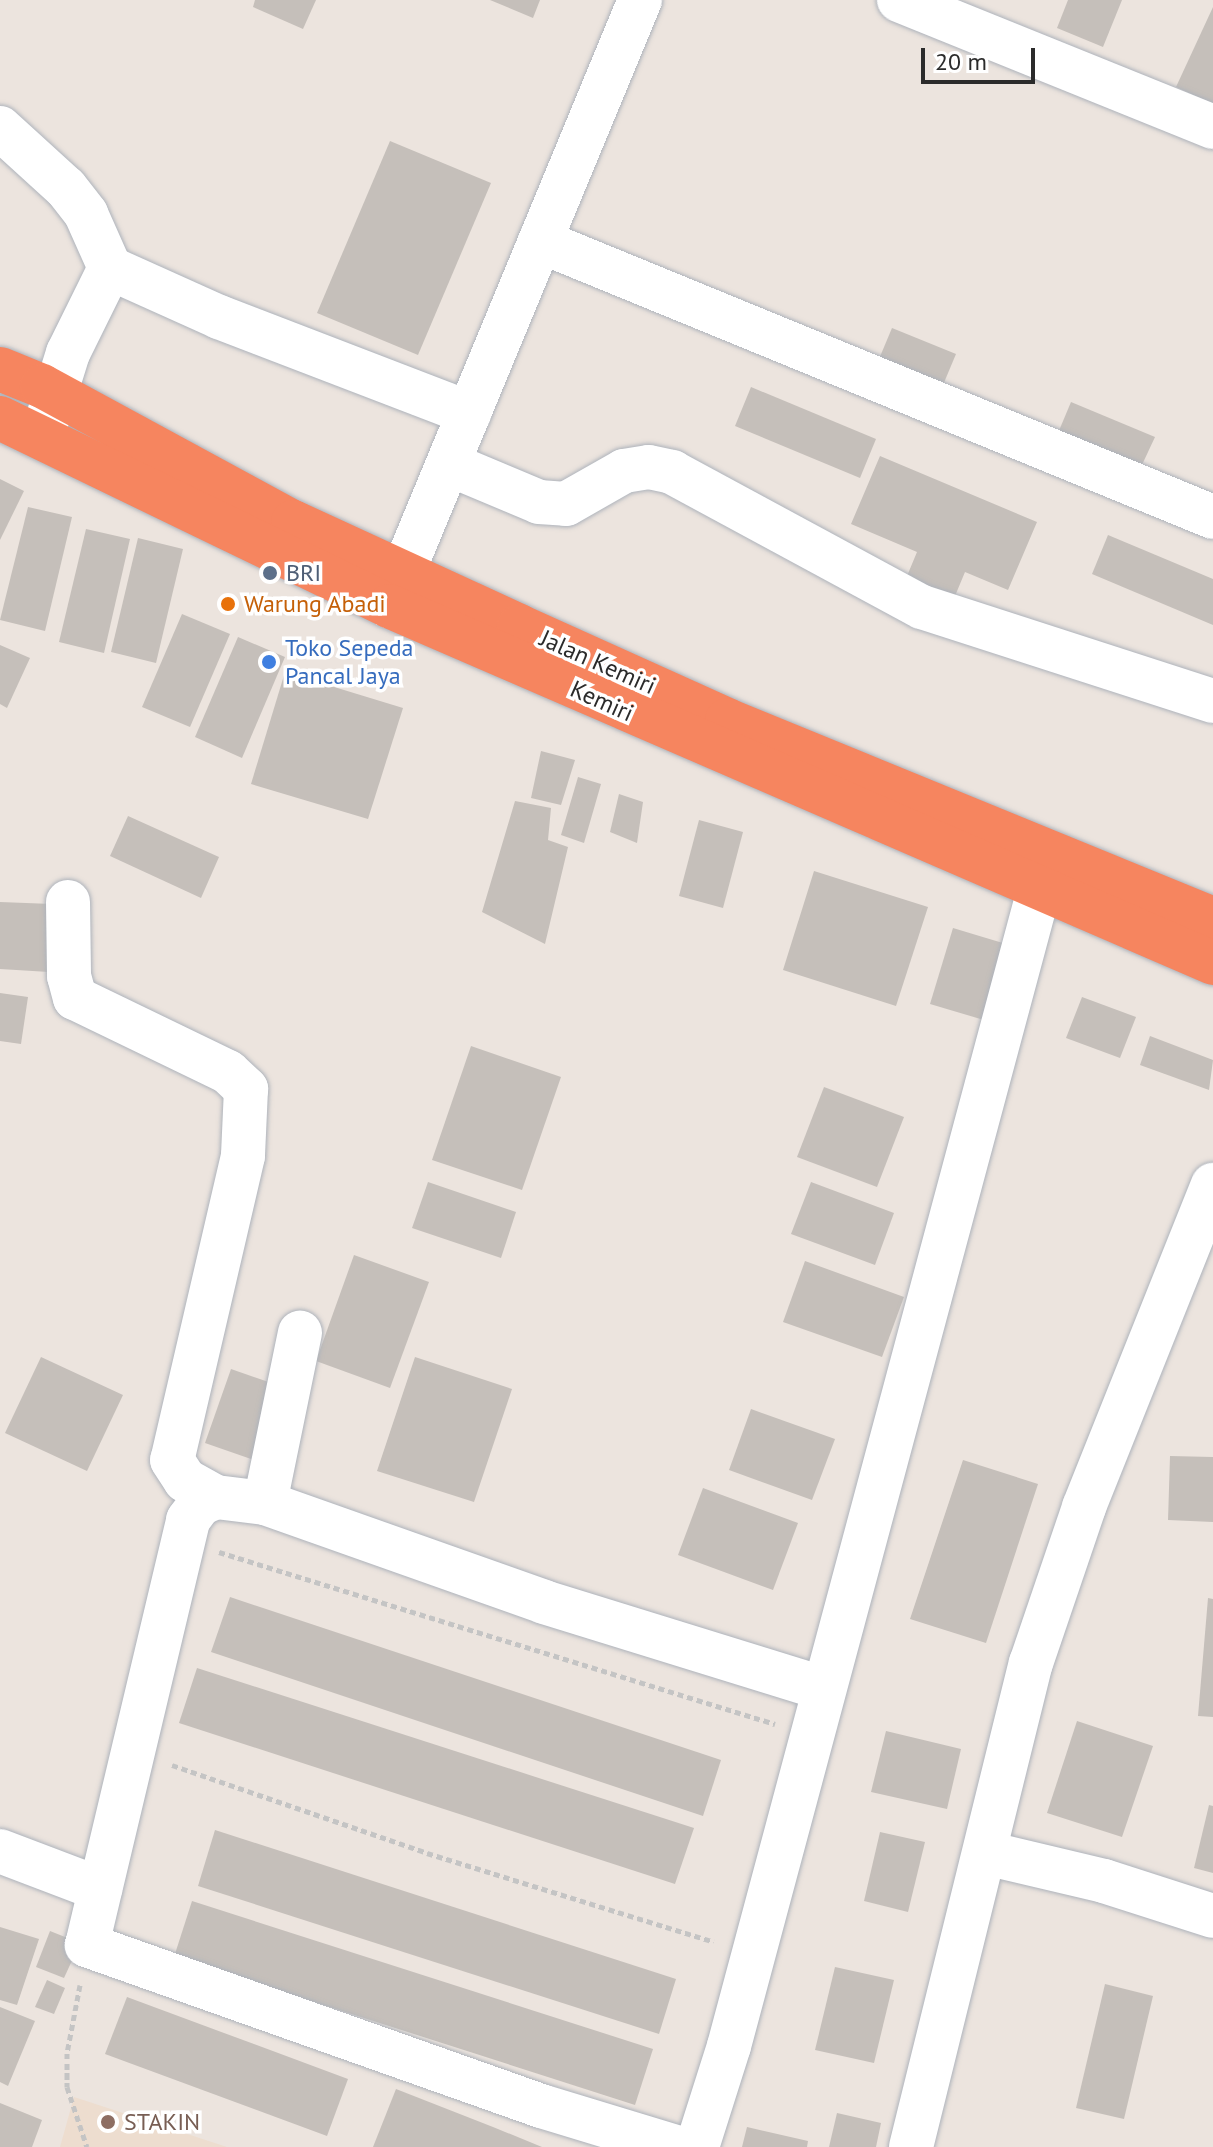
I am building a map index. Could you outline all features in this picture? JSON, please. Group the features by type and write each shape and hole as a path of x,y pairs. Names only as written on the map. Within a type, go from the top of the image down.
{"highway":[{"name":"Jalan Kemiri","path":"0,369 55,393 397,590 727,720 1213,919"},
{"name":"Kemiri","path":"0,418 397,590 1039,890 1213,963"}],"street":[{"path":"397,590 640,0"},
{"path":"899,0 993,17 1213,127"},
{"path":"0,128 66,188 86,214 110,268 219,317 469,413"},
{"path":"540,241 1213,517"},
{"path":"42,436 68,353 110,268"},
{"path":"451,465 539,502 566,504 624,471 649,467 672,472 922,607 1213,701"},
{"path":"697,2147 754,1954 822,1688 1039,890"},
{"path":"68,902 69,976 75,998 228,1072 246,1089 243,1156 172,1460 185,1480 216,1497 265,1503 544,1602 822,1688"},
{"path":"911,2147 986,1853 1010,1738 1053,1592 1213,1185"},
{"path":"265,1503 300,1333"},
{"path":"216,1497 200,1504 188,1520 87,1945 541,2106 676,2147"},
{"path":"0,1851 100,1889"},
{"path":"986,1853 1104,1881 1213,1916"}],"path":[{"path":"183,1540 810,1735"},
{"path":"131,1751 427,1853 754,1954"},
{"path":"87,1945 67,2053 67,2087 87,2147"}],"shaded area":[{"name":"STAKIN","path":"74,2097 227,2147 60,2147"}],"building":[{"path":"255,0 316,0 303,29 253,7"},
{"path":"490,0 540,0 533,18"},
{"path":"1068,0 1122,0 1103,47 1057,28"},
{"path":"1213,7 1213,104 1176,87"},
{"path":"390,141 491,183 418,355 317,313"},
{"path":"892,328 956,354 943,385 879,359"},
{"path":"751,387 876,439 860,478 735,426"},
{"path":"1071,402 1155,437 1141,467 1058,433"},
{"path":"880,456 1037,522 1008,590 965,572 950,608 902,588 917,552 851,524"},
{"path":"0,479 24,491 0,540"},
{"path":"28,507 72,517 45,631 0,620"},
{"path":"86,529 130,539 104,653 59,642"},
{"path":"1108,535 1213,579 1213,625 1092,574"},
{"path":"138,538 183,549 156,663 111,652"},
{"path":"182,614 230,634 190,727 142,707"},
{"path":"238,637 285,657 242,758 195,737"},
{"path":"0,645 30,658 7,708 0,704"},
{"path":"285,672 403,708 368,819 251,784"},
{"path":"541,751 575,760 561,805 531,798"},
{"path":"578,777 601,784 584,843 561,835"},
{"path":"619,794 643,802 637,843 610,832"},
{"path":"515,801 551,808 548,840 568,847 545,944 482,912"},
{"path":"128,816 219,857 201,898 110,856"},
{"path":"699,820 743,832 723,908 679,896"},
{"path":"814,871 928,907 896,1006 783,970"},
{"path":"0,902 52,904 49,972 0,969"},
{"path":"953,928 1016,947 994,1023 930,1004"},
{"path":"0,993 28,997 21,1044 0,1041"},
{"path":"1082,997 1136,1017 1120,1058 1066,1038"},
{"path":"1150,1036 1213,1060 1209,1090 1140,1065"},
{"path":"471,1046 561,1077 522,1190 432,1160"},
{"path":"824,1087 904,1117 877,1187 797,1157"},
{"path":"428,1182 516,1212 501,1258 412,1228"},
{"path":"811,1182 894,1213 875,1265 791,1234"},
{"path":"354,1255 429,1282 390,1388 316,1361"},
{"path":"805,1261 904,1297 882,1357 783,1322"},
{"path":"41,1357 123,1395 87,1471 5,1433"},
{"path":"415,1357 512,1389 474,1502 377,1471"},
{"path":"231,1369 283,1387 257,1461 205,1443"},
{"path":"751,1409 835,1439 812,1500 729,1470"},
{"path":"1170,1456 1213,1457 1213,1522 1168,1520"},
{"path":"963,1460 1038,1484 986,1643 910,1619"},
{"path":"703,1488 798,1523 773,1590 678,1555"},
{"path":"230,1597 721,1760 703,1816 211,1652"},
{"path":"1208,1598 1213,1599 1213,1717 1198,1716"},
{"path":"197,1668 694,1828 675,1884 179,1723"},
{"path":"1077,1721 1153,1746 1122,1837 1047,1813"},
{"path":"886,1731 961,1749 947,1809 871,1792"},
{"path":"1209,1805 1213,1806 1213,1873 1194,1868"},
{"path":"215,1830 676,1979 659,2034 198,1886"},
{"path":"880,1832 925,1842 908,1912 864,1901"},
{"path":"192,1901 653,2049 635,2105 174,1957"},
{"path":"0,1927 39,1939 17,2005 0,2000"},
{"path":"50,1931 80,1943 64,1978 36,1967"},
{"path":"835,1967 894,1980 874,2063 815,2050"},
{"path":"47,1980 65,1988 54,2014 35,2007"},
{"path":"1105,1984 1153,1996 1124,2119 1076,2108"},
{"path":"127,1997 348,2079 327,2136 105,2054"},
{"path":"0,2007 35,2021 8,2086 0,2082"},
{"path":"396,2089 493,2127 542,2147 373,2147"},
{"path":"0,2103 42,2120 32,2147 0,2147"},
{"path":"837,2113 881,2123 876,2147 829,2147"},
{"path":"747,2127 808,2141 807,2147 742,2147"}],"place":[{"name":"BRI","path":"270,573"},
{"name":"Warung Abadi","path":"228,604"},
{"name":"Toko Sepeda Pancal Jaya","path":"269,662"},
{"name":"STAKIN","path":"108,2122"}]}
